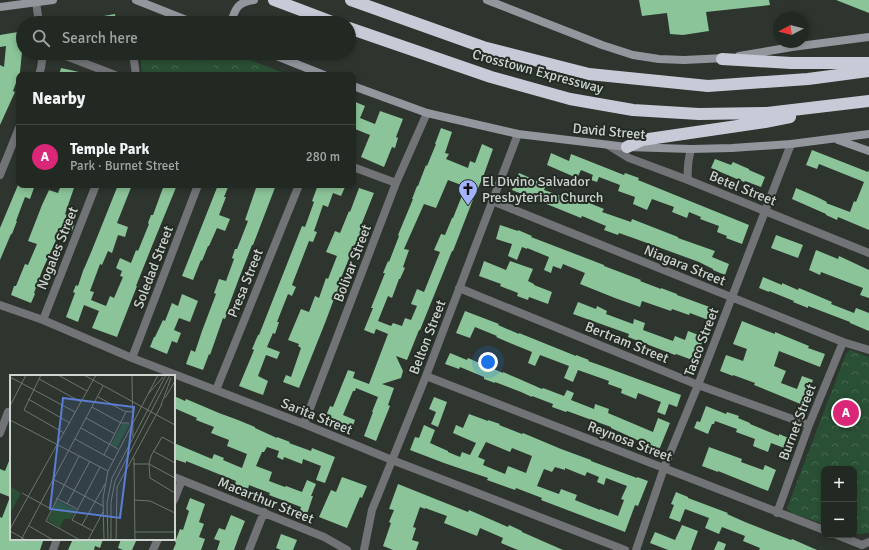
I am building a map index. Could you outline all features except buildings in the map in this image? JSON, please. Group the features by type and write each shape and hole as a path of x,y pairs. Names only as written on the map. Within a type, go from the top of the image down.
{"highway":[{"path":"274,0 313,16"},
{"name":"Crosstown Expressway","path":"351,0 483,47 589,74 708,86 808,79 869,71"},
{"name":"Crosstown Expressway","path":"356,30 491,76 570,99 633,110 699,114 767,113 865,102"},
{"path":"722,59 791,63 869,63"},
{"path":"627,147 642,140 766,122 865,102"}],"main road":[{"path":"0,7 53,0"},
{"path":"136,0 176,16"},
{"path":"233,16 238,6 245,1 254,0"},
{"path":"487,0 602,45 633,55 659,59 722,59 792,47 869,37"},
{"path":"286,60 316,72"},
{"name":"David Street","path":"356,87 427,113 518,134 627,147 691,149 732,148 791,144 869,134"},
{"path":"836,139 869,151"}],"street":[{"path":"36,2 38,16"},
{"path":"40,72 42,60"},
{"path":"76,60 107,72"},
{"path":"134,60 136,72"},
{"name":"Bolivar Street","path":"304,424 396,183 427,113"},
{"name":"Belton Street","path":"364,550 372,510 426,376 518,134"},
{"path":"0,175 16,135"},
{"name":"Tasco Street","path":"636,550 664,468 698,385 791,144"},
{"name":"Betel Street","path":"608,145 629,158 688,180 869,253"},
{"path":"688,180 687,171 691,149"},
{"path":"356,168 396,183"},
{"name":"Nogales Street","path":"43,320 95,188"},
{"name":"Soledad Street","path":"132,358 197,188"},
{"name":"Presa Street","path":"216,390 298,188"},
{"name":"Niagara Street","path":"492,201 843,342 869,350"},
{"name":"Bertram Street","path":"459,288 698,385 809,426"},
{"name":"Sarita Street","path":"0,305 43,320 132,358 625,550"},
{"name":"Burnet Street","path":"777,512 809,426 843,342"},
{"name":"Reynosa Street","path":"426,376 821,529"},
{"path":"0,432 6,411"},
{"name":"Macarthur Street","path":"175,477 324,537 347,550"},
{"path":"175,498 182,480"},
{"path":"250,550 264,512"},
{"path":"844,538 864,546"},
{"path":"53,550 57,540"},
{"path":"153,550 158,540"}],"green space":[{"path":"141,60 250,60 281,72 142,72"},
{"path":"213,60 215,72 190,72 188,63"},
{"path":"850,350 869,357 869,533 857,534 857,466 821,466 821,523 791,513 787,508 846,354"}],"place":[{"name":"El Divino Salvador Presbyterian Church","path":"468,206"},
{"name":"Temple Park","path":"846,413"}]}
